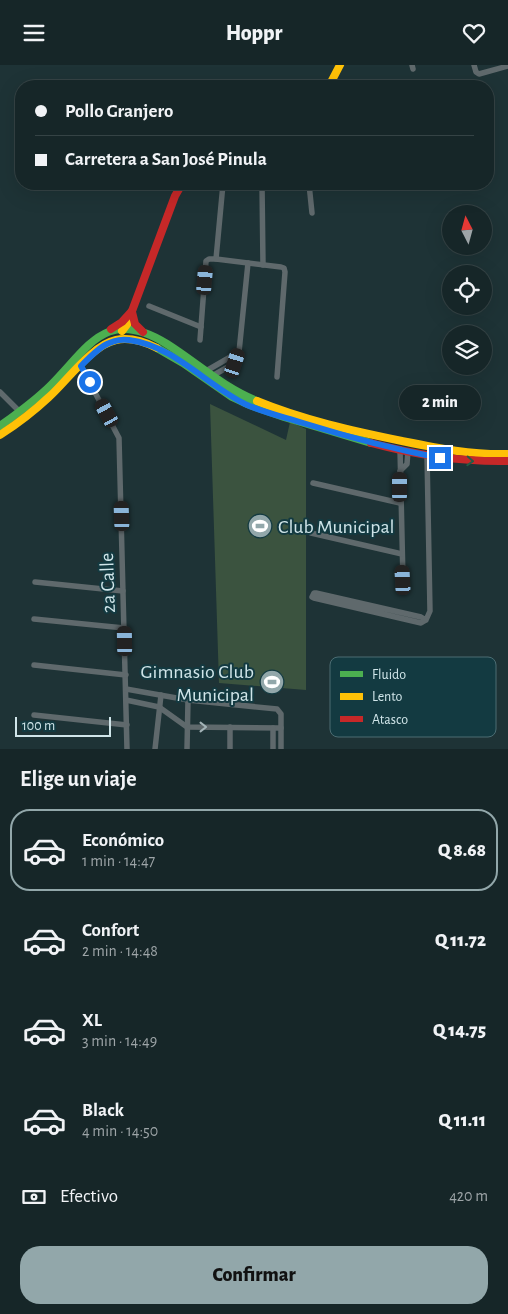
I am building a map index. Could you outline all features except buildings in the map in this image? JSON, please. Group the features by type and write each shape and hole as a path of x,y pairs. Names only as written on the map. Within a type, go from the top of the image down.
{"main road":[{"path":"332,80 340,65"},
{"path":"91,357 94,348 125,328 178,190"},
{"path":"0,435 49,397 75,368 88,345 122,322 132,311"},
{"path":"132,311 135,323 143,332"},
{"path":"109,330 125,328 143,332 164,342 246,397 282,410 354,431 446,451 492,455 508,454"},
{"path":"0,426 105,345 117,340 129,340 161,349 245,404 405,453 456,460 508,461"}],"street":[{"path":"474,65 476,72 479,74 508,66"},
{"path":"216,259 222,190"},
{"path":"262,190 263,265"},
{"path":"310,190 312,213"},
{"path":"200,340 206,261 216,259 284,268 277,377"},
{"path":"209,373 235,363 239,352 248,263"},
{"path":"149,306 201,327"},
{"name":"2a Calle","path":"75,368 119,438 127,749"},
{"path":"0,392 20,412"},
{"path":"403,580 399,461 405,453"},
{"path":"400,471 407,464 405,453"},
{"path":"350,604 316,593 312,595 314,598 421,617 426,620 430,611 427,455"},
{"path":"313,483 400,503"},
{"path":"310,533 402,555"},
{"path":"35,582 123,591"},
{"path":"34,619 124,628"},
{"path":"34,665 126,675"},
{"path":"126,689 188,700 277,709 281,714 281,749"},
{"path":"155,749 161,695"},
{"path":"126,700 159,707 187,727 281,728"},
{"path":"187,749 188,700"},
{"path":"34,715 127,725"},
{"path":"230,727 230,749"},
{"path":"273,728 273,749"}],"green space":[{"name":"Club Municipal","path":"210,404 286,440 290,422 306,429 306,690 219,683"}],"traffic: fast":[{"path":"0,426 45,391 88,345 100,336 114,330 128,329 146,333 167,344 233,389 257,401"},
{"path":"157,348 183,363 232,397 247,404 371,443"}],"traffic: slow":[{"path":"332,80 340,65"},
{"path":"122,331 128,323 132,311"},
{"path":"0,435 37,407 80,364 107,343 121,339 132,340 157,348"},
{"path":"257,401 310,419 384,437 454,451 508,454"}],"traffic: jam":[{"path":"111,329 122,322 132,311 178,190"},
{"path":"132,312 135,324 143,332"},
{"path":"371,443 439,457 508,461"}],"place":[{"name":"Club Municipal","path":"260,526"},
{"name":"Gimnasio Club Municipal","path":"272,682"}],"route":[{"path":"90,382 81,366 111,341 129,340 161,349 245,404 350,437 440,458"}]}
